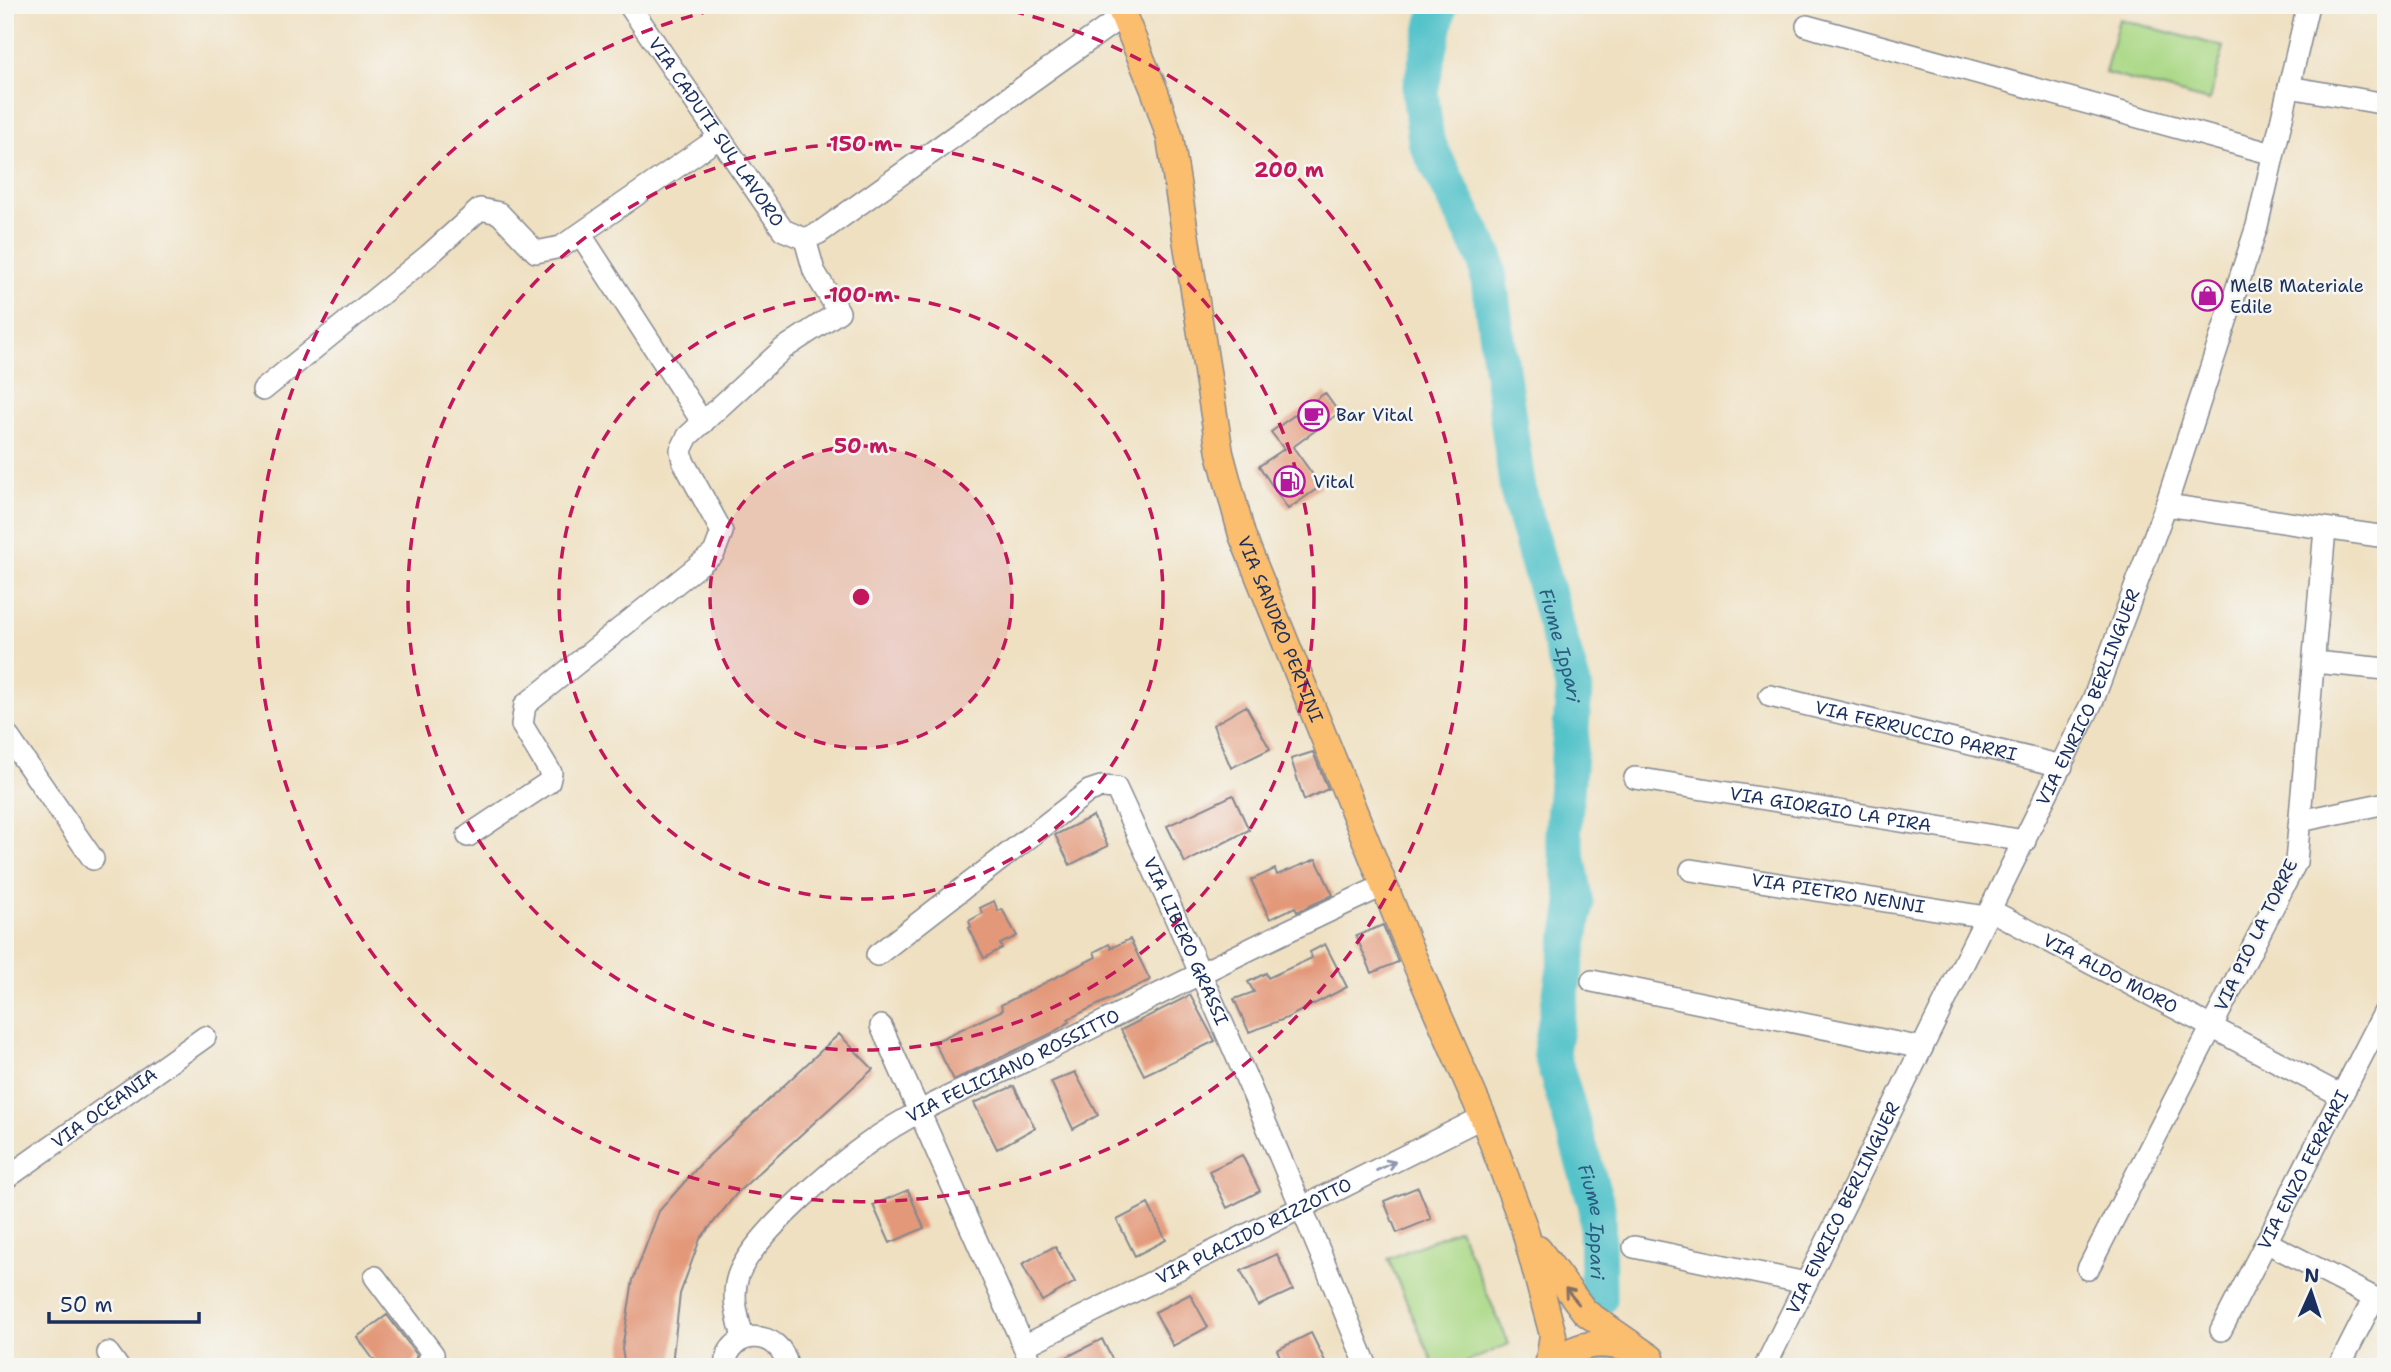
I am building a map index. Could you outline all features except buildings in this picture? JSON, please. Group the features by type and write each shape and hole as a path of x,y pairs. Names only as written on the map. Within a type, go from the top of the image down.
{"main road":[{"name":"VIA SANDRO PERTINI","path":"1121,10 1170,138 1220,453 1242,535 1483,1118 1524,1227"},
{"path":"1524,1227 1546,1262 1585,1312 1659,1362"},
{"path":"1524,1227 1553,1335 1549,1367"},
{"path":"1549,1367 1575,1348 1592,1343 1624,1347 1659,1362"}],"street":[{"name":"VIA CADUTI SUL LAVORO","path":"629,5 783,230 805,239 819,233 1121,10"},
{"name":"VIA ENRICO BERLINGUER","path":"1769,1359 2093,700 2166,505 2257,226 2308,5"},
{"path":"1807,26 2273,154"},
{"path":"2289,87 2386,104"},
{"path":"263,390 429,255 480,209 499,213 536,252 561,247 720,137"},
{"path":"581,235 703,423"},
{"path":"468,836 549,782 551,773 522,725 525,705 714,553 722,532 683,461 681,450 688,436 783,349 839,312 814,271 805,239"},
{"path":"2166,505 2386,537"},
{"name":"VIA PIO LA TORRE","path":"2088,1269 2296,862 2325,529"},
{"path":"2314,663 2386,669"},
{"name":"VIA FERRUCCIO PARRI","path":"1770,696 2062,765"},
{"path":"5,732 93,859"},
{"name":"VIA GIORGIO LA PIRA","path":"1635,778 2025,841"},
{"name":"VIA LIBERO GRASSI","path":"877,955 1088,791 1101,787 1116,789 1200,971 1303,1207 1367,1367"},
{"path":"2300,821 2386,803"},
{"name":"VIA PIETRO NENNI","path":"1691,870 1988,914"},
{"name":"VIA FELICIANO ROSSITTO","path":"743,1338 734,1305 738,1275 757,1246 808,1193 858,1151 920,1113 1200,971 1385,885"},
{"name":"VIA ALDO MORO","path":"1988,914 2342,1096"},
{"path":"1592,981 1922,1048"},
{"name":"VIA ENZO FERRARI","path":"2221,1329 2386,1009"},
{"path":"881,1026 1033,1367"},
{"name":"VIA OCEANIA","path":"5,1180 205,1037"},
{"name":"VIA PLACIDO RIZZOTTO","path":"1024,1346 1483,1118"},
{"path":"2266,1242 2380,1301 2339,1367"},
{"path":"1634,1247 1806,1283"},
{"path":"375,1277 433,1354 425,1367"},
{"path":"725,1367 729,1351 743,1338 764,1337 774,1341 781,1349 787,1367"},
{"path":"1750,1367 1769,1359"}],"green space":[{"path":"2119,19 2224,47 2209,101 2105,73"},
{"path":"1459,1229 1509,1344 1456,1367 1435,1367 1388,1259"},
{"path":"1602,1353 1644,1367 1569,1367"}],"waterway":[{"name":"Fiume Ippari","path":"1439,5 1420,91 1426,141 1486,259 1518,491 1574,690 1563,832 1576,904 1551,1052 1597,1207 1598,1299"},
{"name":"Fiume Ippari","path":"1610,1354 1614,1367"}],"place":[{"name":"MelB Materiale Edile","path":"2207,296"},
{"name":"Bar Vital","path":"1313,415"},
{"name":"Vital","path":"1290,482"}]}
